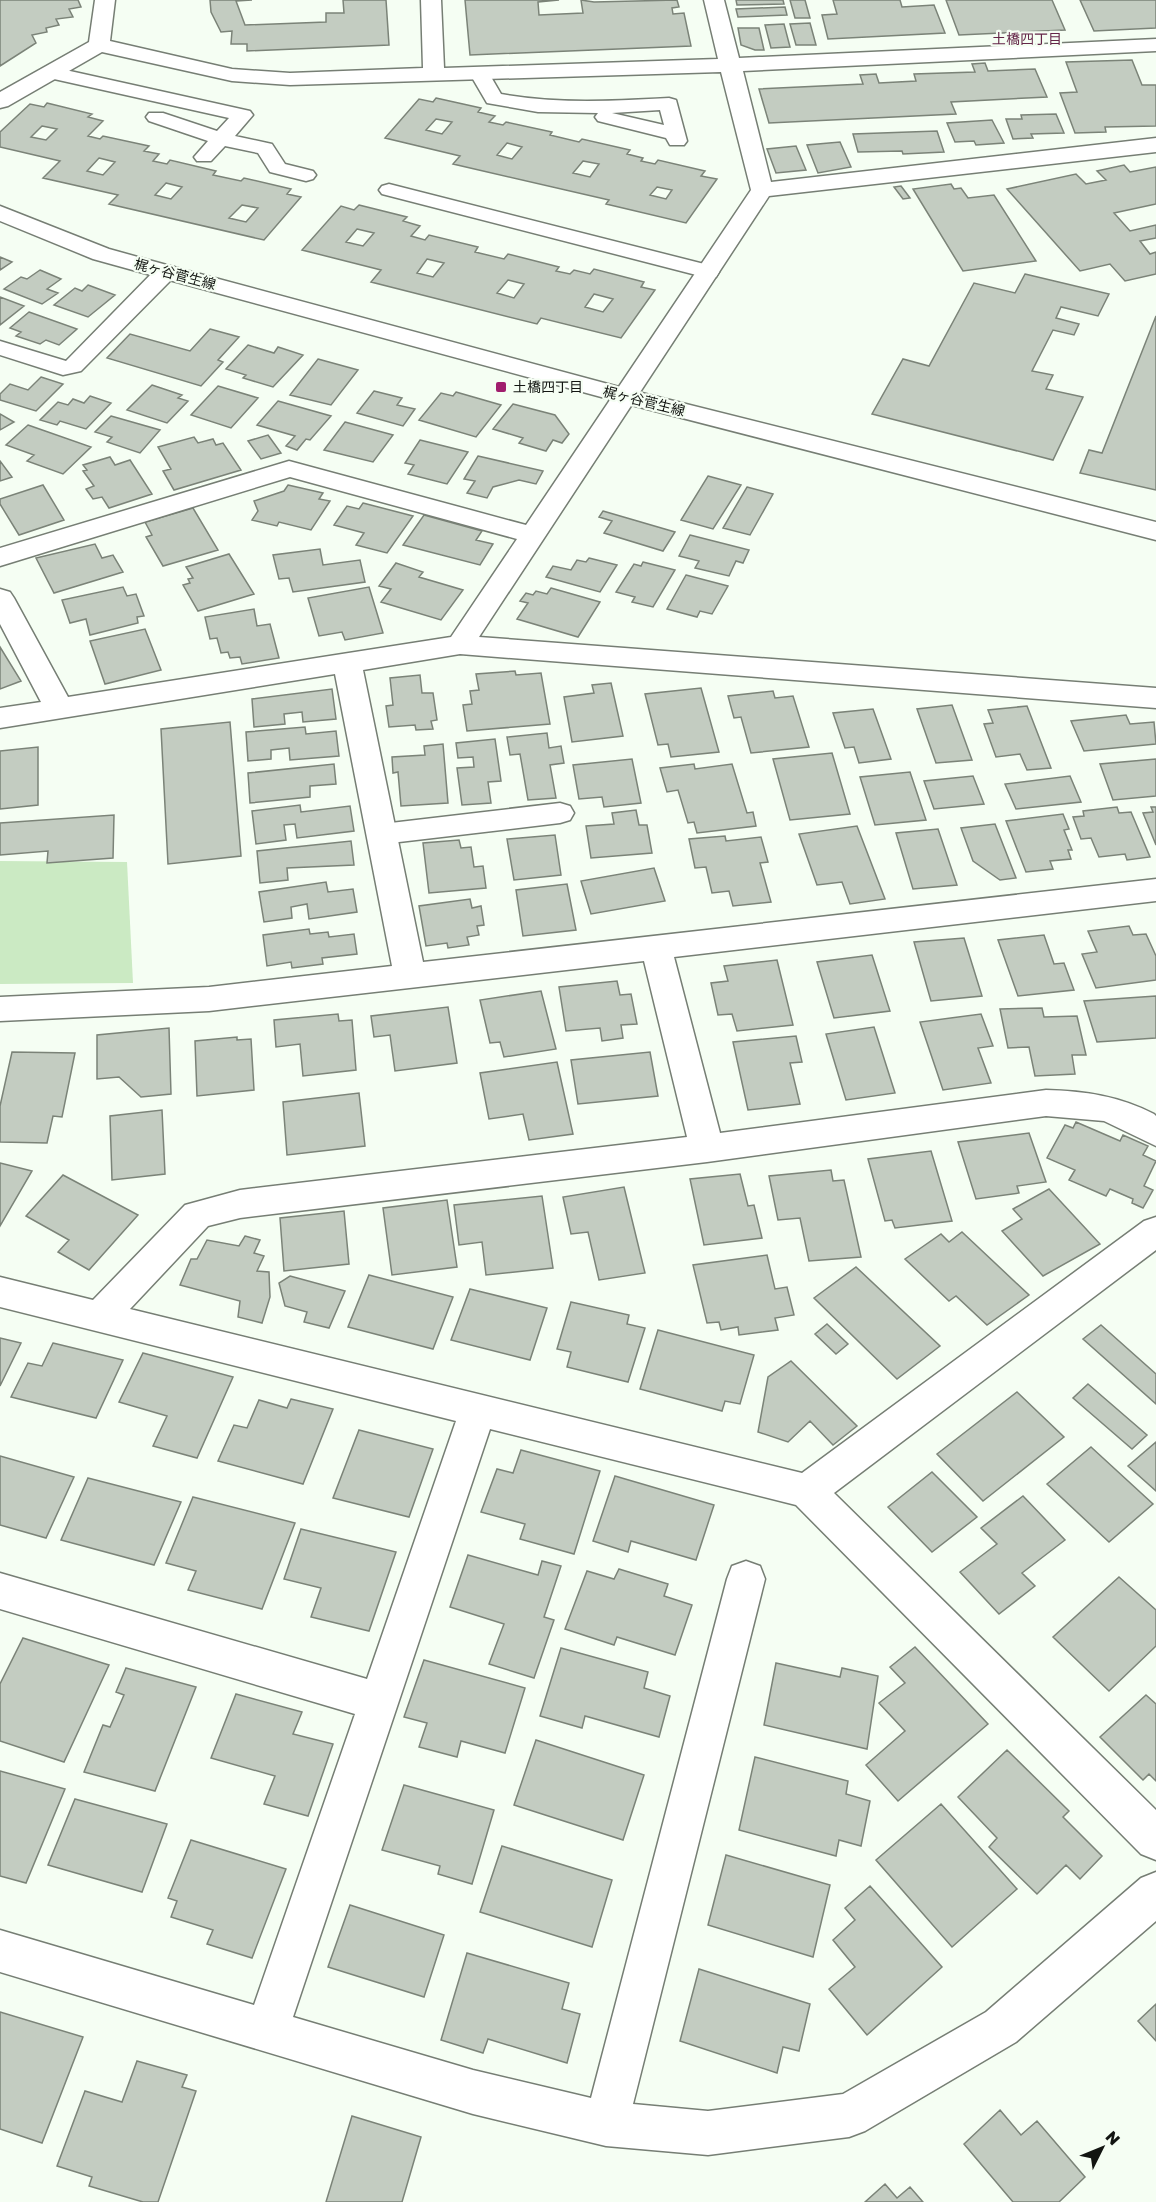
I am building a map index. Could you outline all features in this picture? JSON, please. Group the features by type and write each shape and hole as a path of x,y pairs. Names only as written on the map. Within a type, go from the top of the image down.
{"street":[{"path":"99,45 105,0"},
{"path":"431,0 434,76"},
{"path":"460,645 762,190 714,0"},
{"path":"0,101 99,45 232,75 290,79 434,76 1156,45"},
{"path":"762,190 1156,145"},
{"name":"梶ヶ谷菅生線","path":"0,213 100,254 625,396 1156,531"},
{"path":"0,557 289,469 533,535"},
{"path":"0,598 59,708"},
{"path":"0,718 460,645 1156,698"},
{"path":"347,663 410,976"},
{"path":"0,1010 209,999 1156,890"},
{"path":"656,947 707,1148"},
{"path":"99,1317 197,1215 240,1204 707,1148 1046,1103 1089,1104 1132,1116 1156,1133"},
{"path":"807,1491 1156,1231"},
{"path":"0,1292 807,1491 1156,1839"},
{"path":"267,2030 478,1410"},
{"path":"606,2124 746,1579"},
{"path":"0,1591 379,1702"},
{"path":"0,1951 473,2092 606,2124 708,2133 849,2115 1001,2027 1156,1893"}],"lane":[{"path":"52,73 243,115 204,157"},
{"path":"480,74 494,99 525,105 574,109 669,104 676,137 574,109"},
{"path":"77,99 96,83"},
{"path":"171,100 150,122 265,148 277,168 306,174"},
{"path":"389,190 708,272"},
{"path":"0,348 63,368 73,366 166,272"},
{"path":"382,834 560,813"}],"green space":[{"path":"0,861 127,862 133,983 0,984"}],"building":[{"path":"0,0 78,0 81,7 69,9 73,17 56,19 59,25 46,28 47,32 32,35 36,43 0,66"},
{"path":"210,0 252,0 236,1 245,25 326,22 326,13 344,13 343,0 386,0 389,45 247,51 247,44 231,44 232,31 221,32 211,12"},
{"path":"465,0 559,0 538,2 539,15 583,13 581,0 594,2 677,0 679,7 672,8 673,14 684,13 691,46 470,55"},
{"path":"736,0 783,0 784,4 737,5"},
{"path":"790,0 805,0 810,18 795,18"},
{"path":"833,0 900,0 902,7 934,5 945,33 828,39 822,15 837,14"},
{"path":"946,0 1052,0 1065,30 959,35"},
{"path":"1080,0 1156,0 1156,28 1094,31"},
{"path":"785,7 787,15 738,17 736,9"},
{"path":"810,23 816,45 796,45 790,24"},
{"path":"784,24 790,47 771,48 765,25"},
{"path":"738,28 759,28 764,50 755,50 741,45"},
{"path":"1132,60 1142,85 1156,85 1156,126 1105,127 1106,132 1075,133 1060,93 1077,92 1066,62"},
{"path":"985,63 988,71 1035,69 1047,97 951,102 956,114 769,123 759,89 863,84 860,75 876,74 879,83 916,81 914,74 975,72 972,64"},
{"path":"436,98 481,108 478,112 495,116 489,122 503,125 506,122 552,132 550,135 579,142 582,139 630,150 627,154 643,158 641,161 655,164 658,160 705,171 701,176 717,179 686,223 606,204 609,200 453,164 460,156 385,138 419,99 433,102","holes":["436,119 452,122 442,134 426,130","507,143 522,147 512,159 497,155","583,161 599,164 590,177 573,173","657,187 672,190 666,199 650,195"]},
{"path":"47,103 92,114 88,117 103,121 88,136 100,139 103,136 149,146 144,151 159,154 153,161 167,164 170,160 216,171 213,175 241,181 244,178 291,189 287,194 301,197 264,240 109,204 118,195 43,178 60,161 0,147 0,132 30,104 44,107","holes":["42,126 57,129 46,140 31,137","99,158 115,162 103,175 87,171","166,183 182,187 171,199 155,195","242,205 258,208 246,222 229,218"]},
{"path":"1056,114 1064,133 1031,134 1033,138 1013,139 1006,119 1022,119 1021,115"},
{"path":"992,120 1004,143 976,145 974,141 955,142 947,123"},
{"path":"937,131 944,152 903,154 902,151 858,152 853,134"},
{"path":"840,142 851,167 818,173 807,145"},
{"path":"796,146 806,170 776,173 767,149"},
{"path":"1124,165 1130,172 1156,167 1156,204 1114,213 1130,231 1156,225 1156,238 1140,241 1150,254 1156,252 1156,274 1125,281 1110,264 1080,271 1007,189 1076,174 1086,184 1106,180 1097,171"},
{"path":"951,184 954,189 961,188 968,198 994,195 1036,261 963,271 913,189"},
{"path":"901,186 910,198 903,199 894,187"},
{"path":"359,205 407,217 403,221 420,226 411,236 425,240 429,235 478,247 475,252 504,259 508,254 559,267 556,271 570,274 574,270 590,274 594,269 644,282 641,287 655,290 621,338 541,318 537,324 371,282 381,270 302,250 341,206 354,210","holes":["357,229 374,233 363,246 346,242","427,259 444,263 433,277 417,273","508,280 524,284 514,298 497,293","594,294 613,299 603,312 585,307"]},
{"path":"0,257 12,262 0,270"},
{"path":"40,270 61,279 47,289 58,293 42,304 4,289 21,277 27,279"},
{"path":"1025,274 1109,294 1098,316 1061,307 1056,318 1079,324 1074,335 1053,330 1032,371 1053,375 1046,389 1083,397 1053,460 872,414 903,359 929,366 974,283 1015,293"},
{"path":"88,285 115,295 88,317 54,305 75,288 82,291"},
{"path":"0,297 24,306 0,325"},
{"path":"29,312 77,329 59,345 46,340 40,344 16,336 21,332 10,328"},
{"path":"1156,316 1156,490 1080,473 1089,450 1102,453"},
{"path":"210,329 239,337 218,360 223,362 201,386 107,358 130,334 190,351"},
{"path":"248,345 274,353 278,347 303,355 273,387 243,378 246,375 226,369"},
{"path":"318,359 358,370 331,405 290,395"},
{"path":"41,377 63,384 36,411 0,400 0,394 10,384 28,390"},
{"path":"152,385 182,395 178,398 188,401 167,423 127,410"},
{"path":"218,386 258,398 231,428 191,415"},
{"path":"374,391 402,398 397,405 415,409 403,426 357,413"},
{"path":"456,392 501,405 476,437 419,420 441,393 453,396"},
{"path":"90,396 111,403 86,429 60,421 57,425 40,420 58,402 68,405 73,399 84,403"},
{"path":"278,401 331,416 310,440 306,439 297,450 286,446 295,436 257,425"},
{"path":"513,404 555,415 569,434 562,443 553,440 546,451 519,443 523,438 493,429"},
{"path":"0,414 14,422 0,430"},
{"path":"111,416 160,430 140,453 107,442 112,437 95,432"},
{"path":"345,422 393,435 373,462 324,450"},
{"path":"28,425 91,447 63,474 27,461 34,455 6,445"},
{"path":"268,435 281,453 261,459 248,441"},
{"path":"194,437 198,443 213,439 216,445 223,443 241,470 174,490 163,471 171,469 158,447"},
{"path":"420,440 468,452 447,484 408,474 414,465 405,463"},
{"path":"478,456 543,471 536,484 519,480 493,487 487,498 467,493 475,481 464,479"},
{"path":"110,457 115,465 130,460 152,494 109,508 102,497 93,499 86,489 94,486 83,471 87,470 83,465"},
{"path":"0,461 12,477 0,481"},
{"path":"708,476 741,485 713,529 681,520"},
{"path":"43,485 64,520 19,535 0,504 0,499"},
{"path":"288,485 323,493 319,499 330,501 311,530 279,522 277,526 252,520 258,511 254,501 284,491"},
{"path":"747,487 773,494 750,535 723,528"},
{"path":"363,503 413,516 387,553 356,545 364,533 334,525 347,506 359,509"},
{"path":"193,508 218,550 163,566 146,537 152,535 145,522"},
{"path":"603,511 675,532 663,551 604,533 612,521 599,517"},
{"path":"424,515 482,531 476,540 493,544 480,565 403,545"},
{"path":"690,535 749,550 743,563 736,561 729,576 695,568 699,561 679,556"},
{"path":"95,544 102,558 113,555 123,572 54,593 36,558"},
{"path":"320,549 323,565 360,560 365,582 293,592 289,578 279,579 273,555"},
{"path":"229,554 254,594 198,611 183,585 190,583 188,579 193,578 186,567"},
{"path":"589,558 617,565 600,592 546,577 553,566 571,570 577,560 586,562"},
{"path":"643,562 675,570 653,607 632,602 635,597 616,592 634,564 641,566"},
{"path":"396,563 423,572 419,577 463,590 441,620 381,602 391,589 379,586"},
{"path":"686,575 728,586 712,614 700,611 697,617 667,609"},
{"path":"123,587 127,596 136,594 144,616 137,617 138,623 90,635 86,619 70,623 62,600"},
{"path":"369,587 383,633 345,640 342,632 319,636 308,598"},
{"path":"551,588 600,602 578,637 517,619 528,603 520,601 526,593 533,595 536,591 547,594"},
{"path":"254,609 257,626 270,624 279,658 242,664 240,657 230,658 228,652 221,653 217,638 210,639 205,617"},
{"path":"145,629 161,670 105,684 90,641"},
{"path":"0,647 21,681 0,689"},
{"path":"515,671 516,675 541,673 550,724 467,731 463,705 472,704 470,691 479,690 476,674"},
{"path":"420,675 422,693 433,693 437,720 431,721 433,729 416,730 415,725 389,727 386,706 393,705 390,678"},
{"path":"611,683 623,736 572,742 564,697 594,693 592,685"},
{"path":"701,688 719,752 671,757 668,744 658,745 645,694"},
{"path":"332,689 336,719 303,722 302,712 284,714 285,724 254,727 252,699"},
{"path":"773,691 775,698 793,696 809,747 751,753 741,717 734,718 728,696"},
{"path":"952,705 972,760 936,763 917,709"},
{"path":"1027,706 1051,768 1027,770 1020,754 996,757 984,724 993,723 988,710"},
{"path":"873,709 891,759 859,763 854,747 845,748 833,713"},
{"path":"1126,715 1130,724 1154,722 1156,744 1084,751 1071,721"},
{"path":"230,722 241,856 168,864 161,729"},
{"path":"305,727 306,734 336,731 339,756 290,760 289,748 271,750 271,759 248,761 246,732"},
{"path":"547,733 549,748 561,746 564,763 550,765 556,798 528,800 520,754 510,755 507,737"},
{"path":"495,739 501,781 488,782 491,803 462,805 457,768 474,767 473,757 458,758 456,743"},
{"path":"443,744 448,803 401,806 398,772 393,773 392,757 425,755 424,746"},
{"path":"38,747 38,805 0,809 0,751"},
{"path":"832,753 850,814 790,820 773,759"},
{"path":"632,759 641,803 604,807 602,797 579,799 573,765"},
{"path":"1156,759 1156,796 1113,800 1100,764"},
{"path":"334,764 336,784 310,786 310,797 250,803 248,773"},
{"path":"694,764 695,769 732,764 747,813 753,812 756,826 697,833 694,822 688,823 678,790 667,792 660,768"},
{"path":"910,772 926,820 875,825 860,777"},
{"path":"973,776 984,804 934,809 924,781"},
{"path":"1070,776 1081,802 1016,809 1005,784"},
{"path":"300,805 301,812 350,806 354,831 297,838 295,824 284,825 286,840 256,844 252,811"},
{"path":"1117,807 1119,813 1131,812 1150,857 1127,860 1125,854 1099,857 1091,838 1081,839 1073,817 1084,816 1083,811"},
{"path":"1151,807 1156,807 1156,845 1143,813 1153,812"},
{"path":"636,810 639,825 647,825 652,853 591,858 586,826 614,824 612,813"},
{"path":"1063,814 1069,829 1064,830 1072,850 1068,850 1071,859 1050,861 1053,869 1026,872 1006,821"},
{"path":"114,815 113,858 47,863 48,851 0,855 0,823"},
{"path":"995,824 1016,878 1000,880 973,861 961,828"},
{"path":"857,826 885,899 850,904 842,882 817,885 799,834"},
{"path":"938,829 957,885 913,889 896,833"},
{"path":"555,835 561,875 514,880 507,839"},
{"path":"725,836 726,841 761,837 768,862 760,863 771,902 733,906 729,891 712,893 706,867 695,868 689,839"},
{"path":"459,840 461,848 471,847 474,867 483,866 486,888 429,893 423,843"},
{"path":"351,841 354,865 287,868 288,880 260,883 257,851"},
{"path":"654,868 665,901 591,914 581,881"},
{"path":"326,882 328,892 353,889 357,912 309,919 307,904 291,907 292,918 264,922 259,892"},
{"path":"567,884 576,930 523,936 516,890"},
{"path":"470,899 472,908 481,906 484,925 477,926 479,935 467,937 469,945 448,948 447,943 426,946 419,906"},
{"path":"1129,926 1133,935 1146,934 1156,956 1156,980 1096,988 1082,954 1097,952 1088,931"},
{"path":"309,929 310,934 328,932 329,937 354,934 357,954 322,958 323,964 292,968 291,962 267,966 263,935"},
{"path":"1044,935 1054,964 1064,963 1074,990 1018,996 998,940"},
{"path":"964,938 982,996 931,1001 914,942"},
{"path":"872,955 890,1011 834,1018 817,962"},
{"path":"777,960 793,1025 737,1031 732,1014 718,1015 711,983 728,981 724,966"},
{"path":"617,981 620,995 631,994 637,1024 621,1025 623,1038 602,1041 600,1028 566,1031 559,987"},
{"path":"541,991 556,1049 504,1057 500,1042 490,1043 480,1000"},
{"path":"1156,996 1156,1038 1097,1042 1084,1001"},
{"path":"448,1007 457,1063 395,1071 390,1035 374,1037 371,1016"},
{"path":"1042,1008 1044,1017 1077,1016 1086,1055 1072,1055 1075,1074 1035,1076 1029,1047 1008,1048 1000,1009"},
{"path":"338,1014 339,1021 352,1020 356,1070 303,1076 300,1044 276,1047 274,1020"},
{"path":"981,1014 993,1046 978,1048 991,1083 943,1090 920,1022"},
{"path":"874,1027 895,1093 846,1100 826,1034"},
{"path":"169,1028 171,1094 141,1097 119,1077 97,1079 97,1035"},
{"path":"796,1036 802,1062 790,1063 800,1104 748,1110 733,1042"},
{"path":"237,1037 237,1040 251,1039 254,1090 197,1096 195,1041"},
{"path":"12,1052 75,1053 62,1117 53,1116 47,1143 0,1142 0,1106"},
{"path":"650,1052 658,1096 578,1104 571,1060"},
{"path":"557,1062 573,1134 529,1140 523,1114 489,1119 480,1073"},
{"path":"359,1093 365,1146 287,1155 283,1102"},
{"path":"162,1110 165,1174 112,1180 110,1116"},
{"path":"1076,1122 1120,1141 1123,1135 1148,1146 1143,1155 1156,1161 1144,1186 1153,1190 1143,1208 1132,1203 1133,1199 1110,1189 1106,1196 1069,1180 1075,1170 1047,1158 1065,1125 1073,1128"},
{"path":"1029,1133 1046,1182 1017,1186 1019,1193 976,1199 958,1142"},
{"path":"931,1151 952,1221 895,1228 892,1220 885,1221 868,1159"},
{"path":"0,1163 32,1171 0,1226"},
{"path":"831,1170 833,1181 844,1180 861,1257 809,1261 800,1218 778,1220 769,1176"},
{"path":"740,1174 748,1206 754,1205 762,1238 704,1245 690,1179"},
{"path":"63,1175 138,1215 89,1270 58,1252 69,1240 26,1216"},
{"path":"624,1187 645,1273 599,1280 588,1232 571,1234 563,1197"},
{"path":"1049,1189 1100,1244 1043,1276 1002,1231 1022,1219 1013,1209"},
{"path":"542,1196 553,1268 486,1275 482,1242 459,1245 454,1205"},
{"path":"447,1200 457,1267 392,1275 383,1208"},
{"path":"344,1211 349,1264 284,1271 280,1218"},
{"path":"962,1232 1029,1295 987,1325 956,1296 949,1301 905,1259 941,1234 949,1242"},
{"path":"245,1236 260,1240 254,1253 264,1256 257,1271 269,1272 270,1297 262,1323 238,1317 240,1301 180,1285 191,1259 197,1259 207,1240 239,1246"},
{"path":"767,1255 775,1289 787,1287 794,1315 775,1318 778,1330 739,1335 738,1327 721,1330 719,1322 707,1323 693,1265"},
{"path":"856,1267 940,1346 897,1379 814,1298"},
{"path":"369,1275 453,1297 433,1349 348,1327"},
{"path":"290,1276 345,1291 329,1328 304,1322 307,1312 285,1306 279,1283"},
{"path":"470,1289 547,1308 530,1360 451,1340"},
{"path":"571,1302 629,1315 627,1324 645,1328 628,1382 567,1367 571,1352 557,1349"},
{"path":"827,1324 848,1344 836,1354 815,1334"},
{"path":"1101,1325 1156,1374 1156,1404 1083,1339"},
{"path":"658,1330 754,1355 740,1404 725,1401 722,1411 640,1389"},
{"path":"0,1338 21,1343 0,1386"},
{"path":"53,1343 123,1360 96,1418 11,1397 28,1363 42,1366"},
{"path":"143,1353 233,1377 197,1458 153,1446 167,1416 119,1402"},
{"path":"791,1361 857,1426 833,1445 810,1421 788,1442 758,1432 768,1377"},
{"path":"1088,1384 1147,1435 1132,1449 1073,1398"},
{"path":"1017,1392 1064,1437 983,1501 937,1454"},
{"path":"291,1399 333,1409 303,1484 218,1461 234,1425 247,1428 259,1400 287,1408"},
{"path":"359,1430 433,1449 409,1517 333,1498"},
{"path":"1156,1442 1156,1491 1128,1466"},
{"path":"1091,1447 1153,1504 1109,1542 1047,1484"},
{"path":"521,1450 600,1471 574,1554 520,1539 525,1524 481,1512 497,1469 513,1473"},
{"path":"0,1456 74,1477 46,1538 0,1525"},
{"path":"932,1472 977,1517 932,1552 888,1507"},
{"path":"615,1476 714,1505 696,1560 631,1541 628,1552 593,1541"},
{"path":"88,1478 181,1502 154,1565 61,1540"},
{"path":"1023,1496 1065,1540 1022,1573 1035,1586 999,1614 960,1572 997,1544 981,1528"},
{"path":"193,1497 295,1523 262,1609 188,1590 196,1571 166,1563"},
{"path":"301,1529 396,1552 369,1631 311,1617 321,1588 284,1579"},
{"path":"468,1555 538,1575 542,1561 561,1566 544,1617 554,1620 534,1678 489,1664 504,1624 450,1607"},
{"path":"619,1569 668,1584 664,1596 692,1605 675,1655 617,1637 614,1645 565,1629 587,1571 614,1579"},
{"path":"1119,1577 1156,1610 1156,1646 1109,1691 1053,1637"},
{"path":"23,1638 109,1665 64,1762 0,1741 0,1684"},
{"path":"915,1647 988,1724 898,1801 866,1765 905,1731 879,1703 905,1683 890,1667"},
{"path":"561,1648 648,1672 644,1688 670,1696 659,1737 585,1716 582,1728 540,1716"},
{"path":"424,1660 525,1688 505,1753 461,1741 457,1757 419,1747 427,1723 404,1717"},
{"path":"776,1663 840,1677 842,1668 878,1676 867,1749 764,1725"},
{"path":"126,1668 196,1687 155,1791 84,1772 103,1725 110,1727 124,1695 116,1692"},
{"path":"236,1694 302,1712 293,1734 333,1744 308,1816 264,1804 275,1776 211,1758"},
{"path":"1146,1695 1156,1704 1156,1781 1149,1774 1143,1780 1100,1737"},
{"path":"536,1740 644,1775 623,1840 514,1805"},
{"path":"1007,1750 1069,1811 1063,1817 1102,1856 1080,1879 1066,1865 1037,1894 989,1847 997,1838 958,1797"},
{"path":"755,1757 848,1781 846,1794 870,1801 861,1846 839,1840 836,1856 739,1830"},
{"path":"0,1771 65,1789 26,1883 0,1876"},
{"path":"404,1785 494,1810 472,1884 438,1874 440,1866 382,1850"},
{"path":"75,1799 167,1824 142,1892 48,1865"},
{"path":"941,1804 1017,1889 952,1947 876,1860"},
{"path":"191,1840 286,1869 252,1958 207,1944 213,1930 171,1917 177,1901 168,1898"},
{"path":"502,1846 612,1880 592,1947 480,1912"},
{"path":"726,1855 830,1885 813,1957 708,1925"},
{"path":"870,1886 942,1967 867,2035 829,1989 855,1967 833,1940 855,1920 845,1908"},
{"path":"350,1905 444,1935 424,1997 328,1967"},
{"path":"467,1953 569,1983 562,2009 580,2014 567,2063 488,2039 483,2053 441,2040"},
{"path":"699,1969 810,2004 799,2051 783,2047 777,2073 680,2041"},
{"path":"1156,2004 1156,2041 1138,2021"},
{"path":"0,2012 83,2037 42,2143 0,2129"},
{"path":"137,2061 187,2075 182,2087 196,2091 158,2202 143,2202 89,2186 92,2177 57,2166 85,2091 122,2102"},
{"path":"1000,2110 1021,2135 1037,2121 1085,2177 1059,2202 1013,2202 964,2144"},
{"path":"352,2116 421,2137 402,2202 326,2202"},
{"path":"885,2184 897,2198 910,2187 923,2202 865,2202"}],"place":[{"name":"土橋四丁目","path":"501,387"}],"district":[{"name":"土橋四丁目","path":"1027,39"}]}
